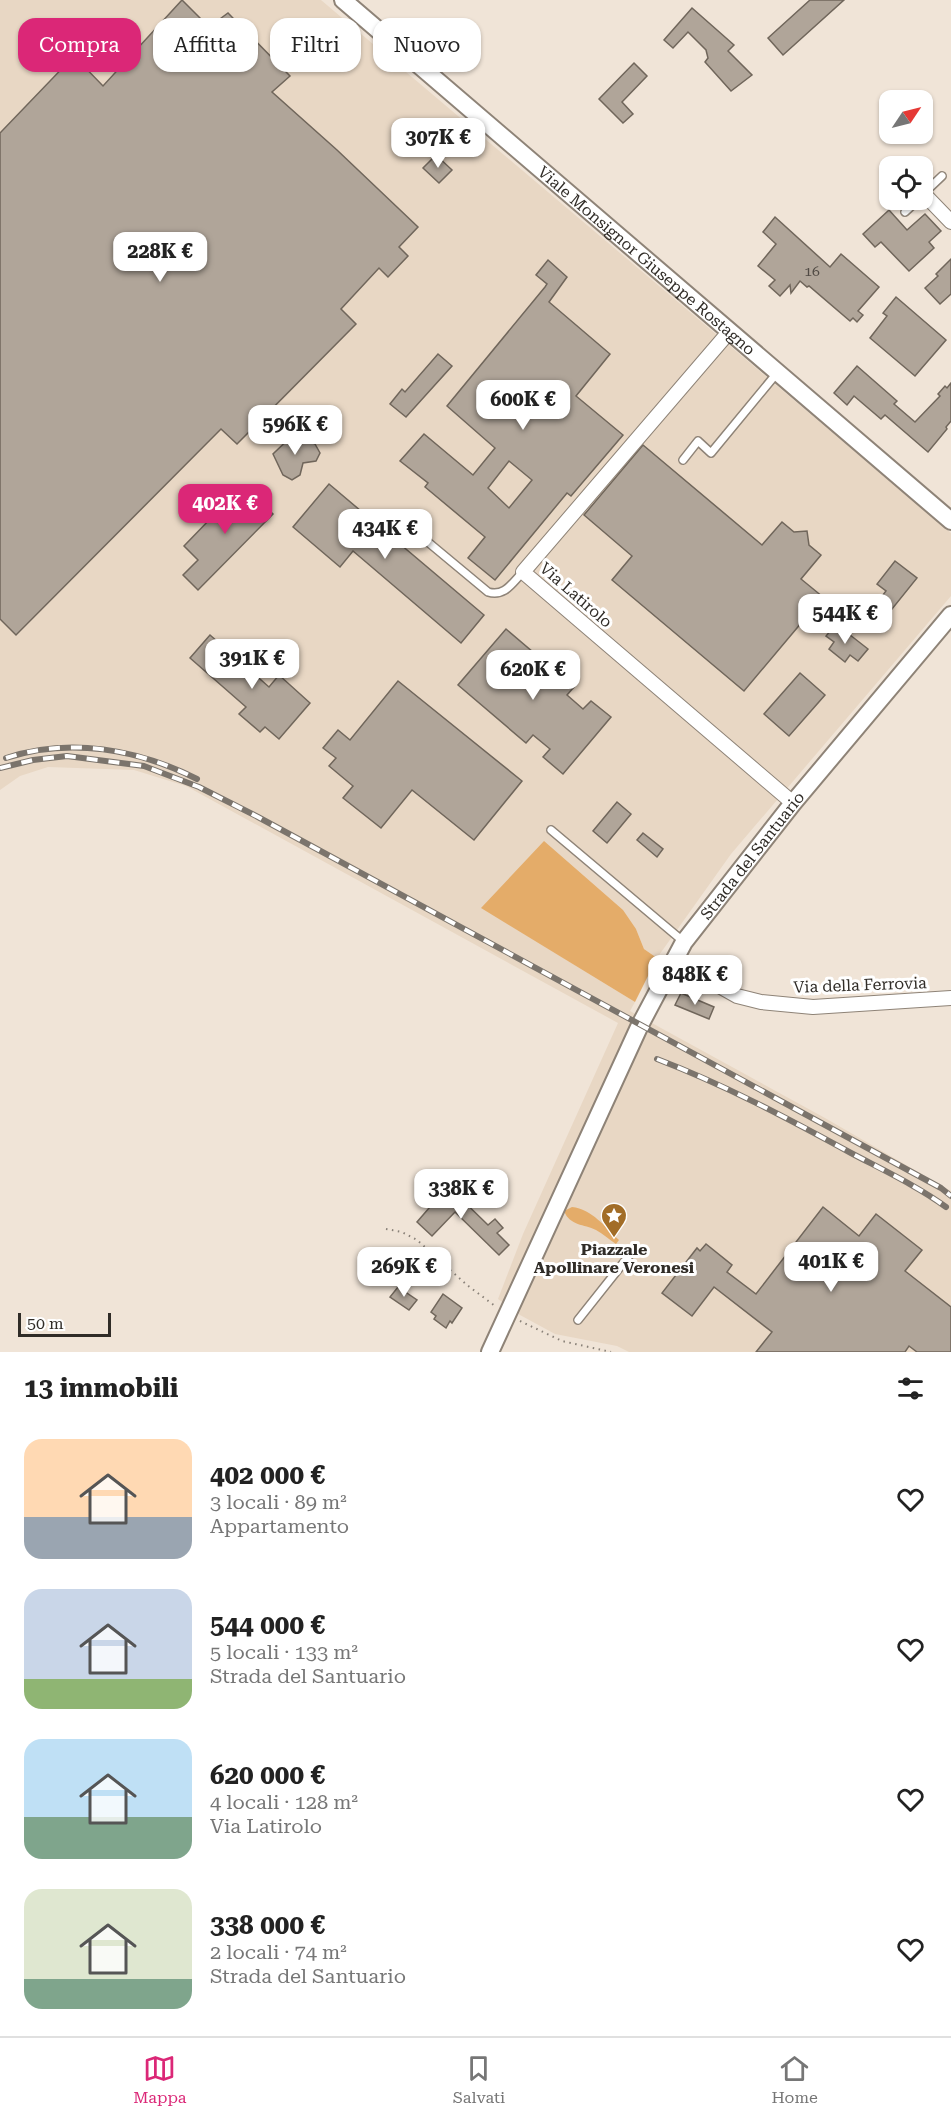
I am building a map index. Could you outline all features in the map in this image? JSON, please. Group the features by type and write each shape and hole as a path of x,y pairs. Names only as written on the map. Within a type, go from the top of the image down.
{"street":[{"name":"Viale Monsignor Giuseppe Rostagno","path":"343,0 951,521"},
{"path":"933,205 951,222"},
{"name":"Via Latirolo","path":"729,332 523,572 793,803"},
{"name":"Strada del Santuario","path":"490,1352 635,1036 684,942 793,803 951,615"},
{"name":"Via della Ferrovia","path":"673,960 737,996 761,1002 813,1006 951,998"}],"lane":[{"path":"933,185 942,176"},
{"path":"683,460 698,441 711,453 777,373"},
{"path":"399,518 488,592 496,594 504,592 523,572"},
{"path":"551,830 684,942"},
{"path":"578,1320 632,1252"}],"path":[{"path":"386,1229 402,1232 417,1240 467,1285 506,1315 562,1341 611,1352"}],"shaded area":[{"path":"0,0 321,0 342,18 270,18 270,72 361,72 361,34 373,44 373,72 406,72 951,533 951,596 731,854 657,958 644,949 636,929 482,908 635,1002 630,1011 825,1118 951,1191 951,1352 629,1352 617,1346 555,1334 520,1315 498,1299 523,1234 618,1023 186,786 134,770 48,767 20,776 0,790"},
{"path":"544,841 623,910 636,929 644,949 657,958 635,1002 481,908"},
{"path":"572,1207 586,1211 598,1219 619,1240 616,1244 596,1230 570,1219 564,1211"}],"building":[{"path":"182,0 200,18 165,18"},
{"path":"810,0 844,0 783,55 768,38"},
{"path":"692,8 734,45 728,51 752,75 731,91 705,62 708,58 706,50 688,32 673,48 664,40"},
{"path":"228,13 233,18 221,18"},
{"path":"153,32 153,72 258,72 258,43 270,56 270,72 286,72 290,76 272,92 418,227 399,247 408,256 388,277 379,268 341,309 356,324 237,444 221,429 16,635 0,619 0,133 59,72 89,72 103,86 116,72 141,72 141,45"},
{"path":"634,63 647,76 622,102 633,114 623,123 599,99"},
{"path":"436,155 452,170 439,183 423,168"},
{"path":"889,210 907,230 925,214 941,231 929,242 934,248 909,271 881,242 875,247 863,234"},
{"path":"775,217 830,267 841,254 879,287 858,311 863,315 857,322 853,318 850,321 800,281 791,293 790,285 780,296 769,286 775,280 758,266 776,244 763,232"},
{"path":"951,259 951,294 940,304 925,288"},
{"path":"548,260 567,277 549,302 610,354 576,396 623,435 571,496 567,493 495,580 468,558 485,537 425,487 428,483 400,461 424,434 473,475 495,448 447,406 545,287 547,284 536,275","holes":["509,461 532,480 509,508 488,488"]},
{"path":"896,297 946,340 915,376 870,338 887,316 883,313"},
{"path":"438,354 452,366 406,417 390,404 402,389 405,392"},
{"path":"857,366 897,401 894,404 915,422 940,396 938,394 945,386 947,388 951,383 951,421 928,452 885,415 881,419 854,396 847,405 834,393"},
{"path":"294,434 315,444 320,453 316,461 303,463 300,475 292,480 283,475 273,454"},
{"path":"643,445 762,545 782,522 794,532 807,531 809,545 821,555 801,579 823,597 744,691 612,580 632,556 584,515"},
{"path":"329,484 484,615 461,643 353,551 340,567 293,527"},
{"path":"243,485 273,514 198,590 183,575 198,560 184,546"},
{"path":"895,561 917,578 888,614 876,604 886,591 877,584"},
{"path":"836,624 868,649 858,661 850,655 845,662 829,649 834,642 826,636"},
{"path":"506,629 574,687 567,695 583,709 591,701 611,717 563,774 543,757 550,749 533,735 526,743 458,685"},
{"path":"210,635 269,687 279,675 310,703 279,739 265,727 260,732 239,714 246,707 190,658"},
{"path":"800,673 825,695 789,736 764,714"},
{"path":"398,681 522,781 474,840 412,790 381,828 343,798 353,786 329,766 336,758 323,748 338,730 350,740"},
{"path":"617,802 631,814 607,843 593,831"},
{"path":"643,833 663,849 657,857 637,840"},
{"path":"681,993 714,1007 709,1019 675,1005"},
{"path":"448,1186 488,1225 495,1219 503,1228 497,1233 509,1245 499,1255 455,1212 432,1236 417,1222"},
{"path":"823,1207 859,1236 876,1214 922,1250 905,1271 951,1307 951,1352 917,1352 909,1346 905,1352 756,1352 772,1332 714,1287 692,1316 662,1293 697,1248 700,1251 706,1244 732,1265 727,1272 756,1294"},
{"path":"398,1287 417,1300 409,1310 390,1297"},
{"path":"443,1294 462,1308 446,1328 434,1319 436,1316 431,1312"}],"railway":[{"path":"6,758 54,748 103,749 151,760 197,779"},
{"path":"0,768 33,760 67,756 144,766 199,787 941,1188 951,1196"},
{"path":"657,1059 779,1115 900,1178 946,1207"}],"place":[{"name":"Piazzale Apollinare Veronesi","path":"614,1239"}]}
